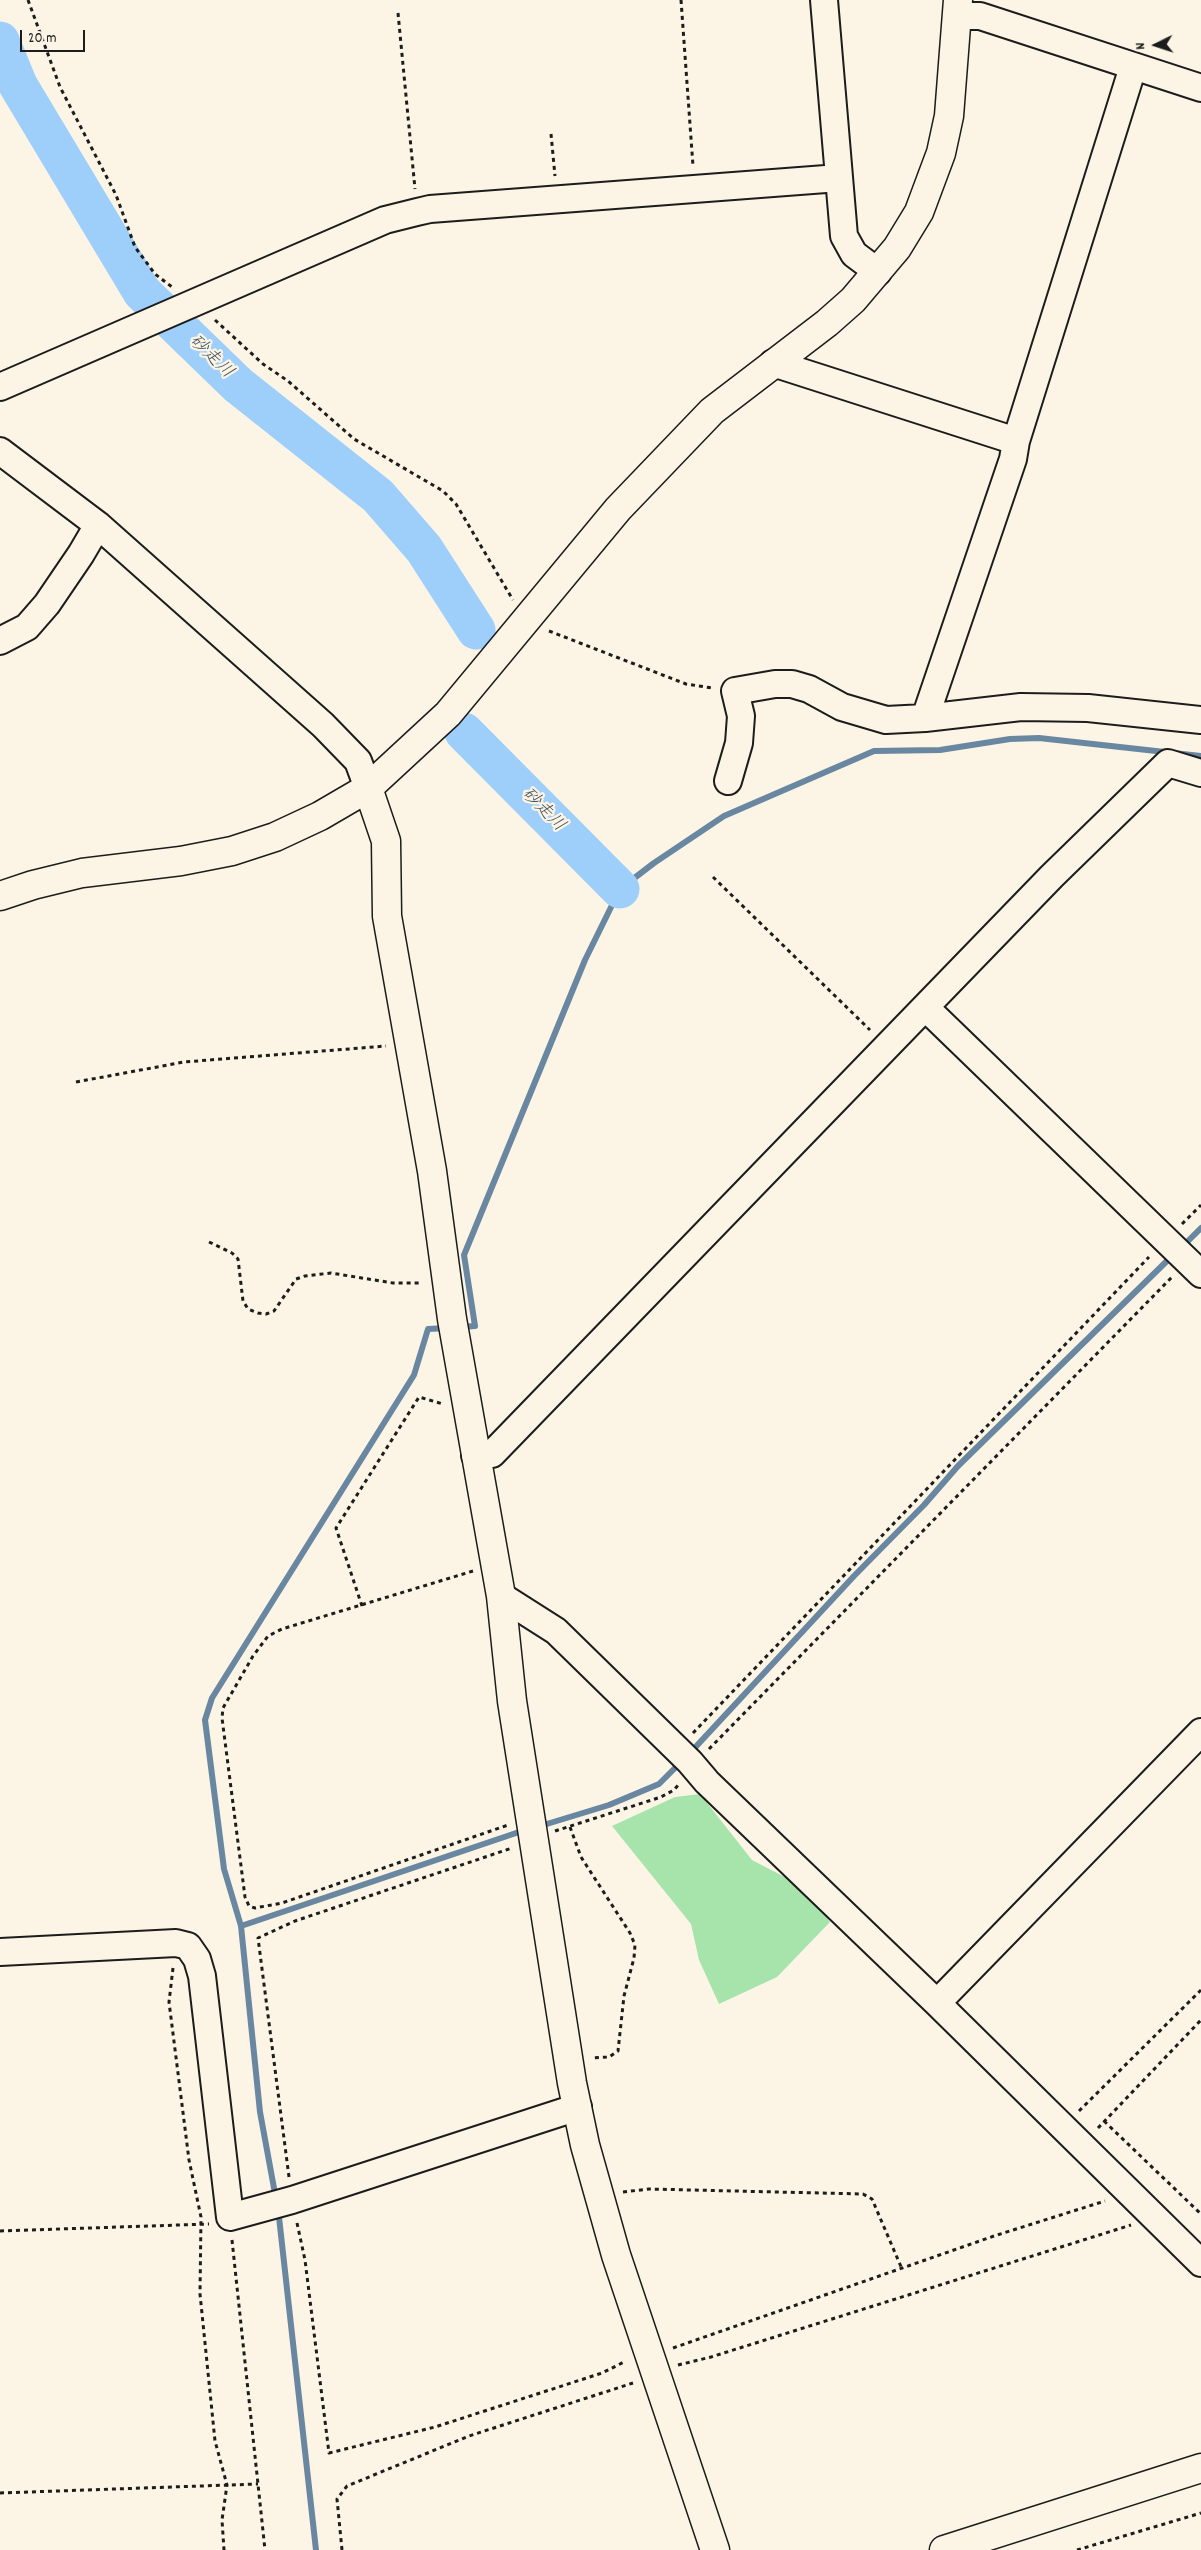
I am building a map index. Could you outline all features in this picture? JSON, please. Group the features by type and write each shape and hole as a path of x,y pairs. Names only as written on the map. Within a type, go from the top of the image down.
{"street":[{"path":"824,0 838,178 846,241 854,254 878,272"},
{"path":"2,889 82,873 181,861 232,851 275,837 368,788 448,714 618,508 692,432 712,412 827,323 853,300 898,248 919,212 938,163 949,116 958,8 1201,88"},
{"path":"925,718 1013,458 1016,441 1133,67"},
{"path":"0,387 156,321 385,220 417,212 430,209 838,178"},
{"path":"773,363 1016,441"},
{"path":"0,451 98,525 324,725 358,761 368,788 386,841 387,916 408,1044 432,1171 452,1318 501,1596 512,1702 568,2060 585,2146 599,2198 629,2298 654,2364 715,2550"},
{"path":"0,641 27,627 47,604 82,554 98,525"},
{"path":"728,781 739,743 741,716 735,691 775,684 792,684 809,688 842,706 886,720 925,718 1021,706 1088,708 1201,720"},
{"path":"475,1455 492,1454 926,1008 1168,755 1201,773"},
{"path":"926,1008 1181,1255"},
{"path":"501,1596 556,1631 685,1757 706,1782 938,2002 1062,2127 1154,2214 1201,2262"},
{"path":"938,2002 1201,1732"},
{"path":"0,1952 176,1943 188,1946 198,1959 202,1976 230,2220 578,2107"},
{"path":"944,2550 1201,2468"}],"path":[{"path":"28,0 60,86 116,195 136,247 155,274 263,364 288,381 354,440 443,491 456,504 504,587 526,619 550,632 686,684 735,691"},
{"path":"681,0 695,188"},
{"path":"398,13 417,212"},
{"path":"551,134 556,199"},
{"path":"713,877 887,1048"},
{"path":"76,1082 184,1062 408,1044"},
{"path":"685,1757 1176,1274 1181,1255 1201,1205"},
{"path":"209,1242 232,1253 238,1259 243,1300 248,1308 258,1313 266,1314 274,1311 296,1279 305,1276 331,1273 393,1283 447,1285"},
{"path":"496,1568 457,1574 362,1606 282,1630 268,1636 253,1656 223,1708 222,1718 245,1897 249,1906 254,1908 282,1903 506,1826 532,1830 570,1826 661,1797 674,1790 685,1757 1181,1255"},
{"path":"362,1606 336,1528 419,1397 444,1404"},
{"path":"568,2060 609,2057 618,2051 624,1996 635,1945 630,1933 581,1857 570,1826"},
{"path":"532,1830 510,1849 295,1921 258,1938 292,2200 305,2260 329,2453 434,2427 602,2373 635,2357 670,2368 721,2354 1129,2226 1154,2214"},
{"path":"176,1943 169,2002 189,2160 201,2217 200,2294 215,2442 227,2485 222,2520 224,2550"},
{"path":"1062,2127 1201,1990"},
{"path":"1081,2145 1201,2020"},
{"path":"1104,2121 1201,2214"},
{"path":"342,2550 337,2499 347,2486 469,2436 902,2268 1112,2199 1126,2188"},
{"path":"599,2198 649,2189 863,2194 872,2199 902,2268"},
{"path":"0,2231 201,2225 230,2220 264,2550"},
{"path":"0,2493 258,2484"},
{"path":"1076,2550 1201,2513"}],"green space":[{"path":"700,1794 752,1860 804,1887 830,1922 777,1977 719,2004 699,1960 691,1924 612,1826 675,1797"}],"waterway":[{"name":"砂走川","path":"0,41 18,85 142,292 238,385 378,496 424,549 476,630"},
{"name":"砂走川","path":"464,732 620,889"},
{"path":"461,1327 475,1326 464,1255 585,960 620,889 654,863 724,816 874,751 940,750 1010,739 1039,738 1201,756"},
{"path":"1181,1248 1201,1228"},
{"path":"690,1753 854,1576 924,1505 958,1466 1173,1255"},
{"path":"276,2199 260,2112 241,1926 224,1869 205,1720 212,1698 414,1375 428,1329 448,1328"},
{"path":"537,1827 609,1805 659,1784 681,1762"},
{"path":"241,1926 525,1830"},
{"path":"278,2208 316,2550"}]}
